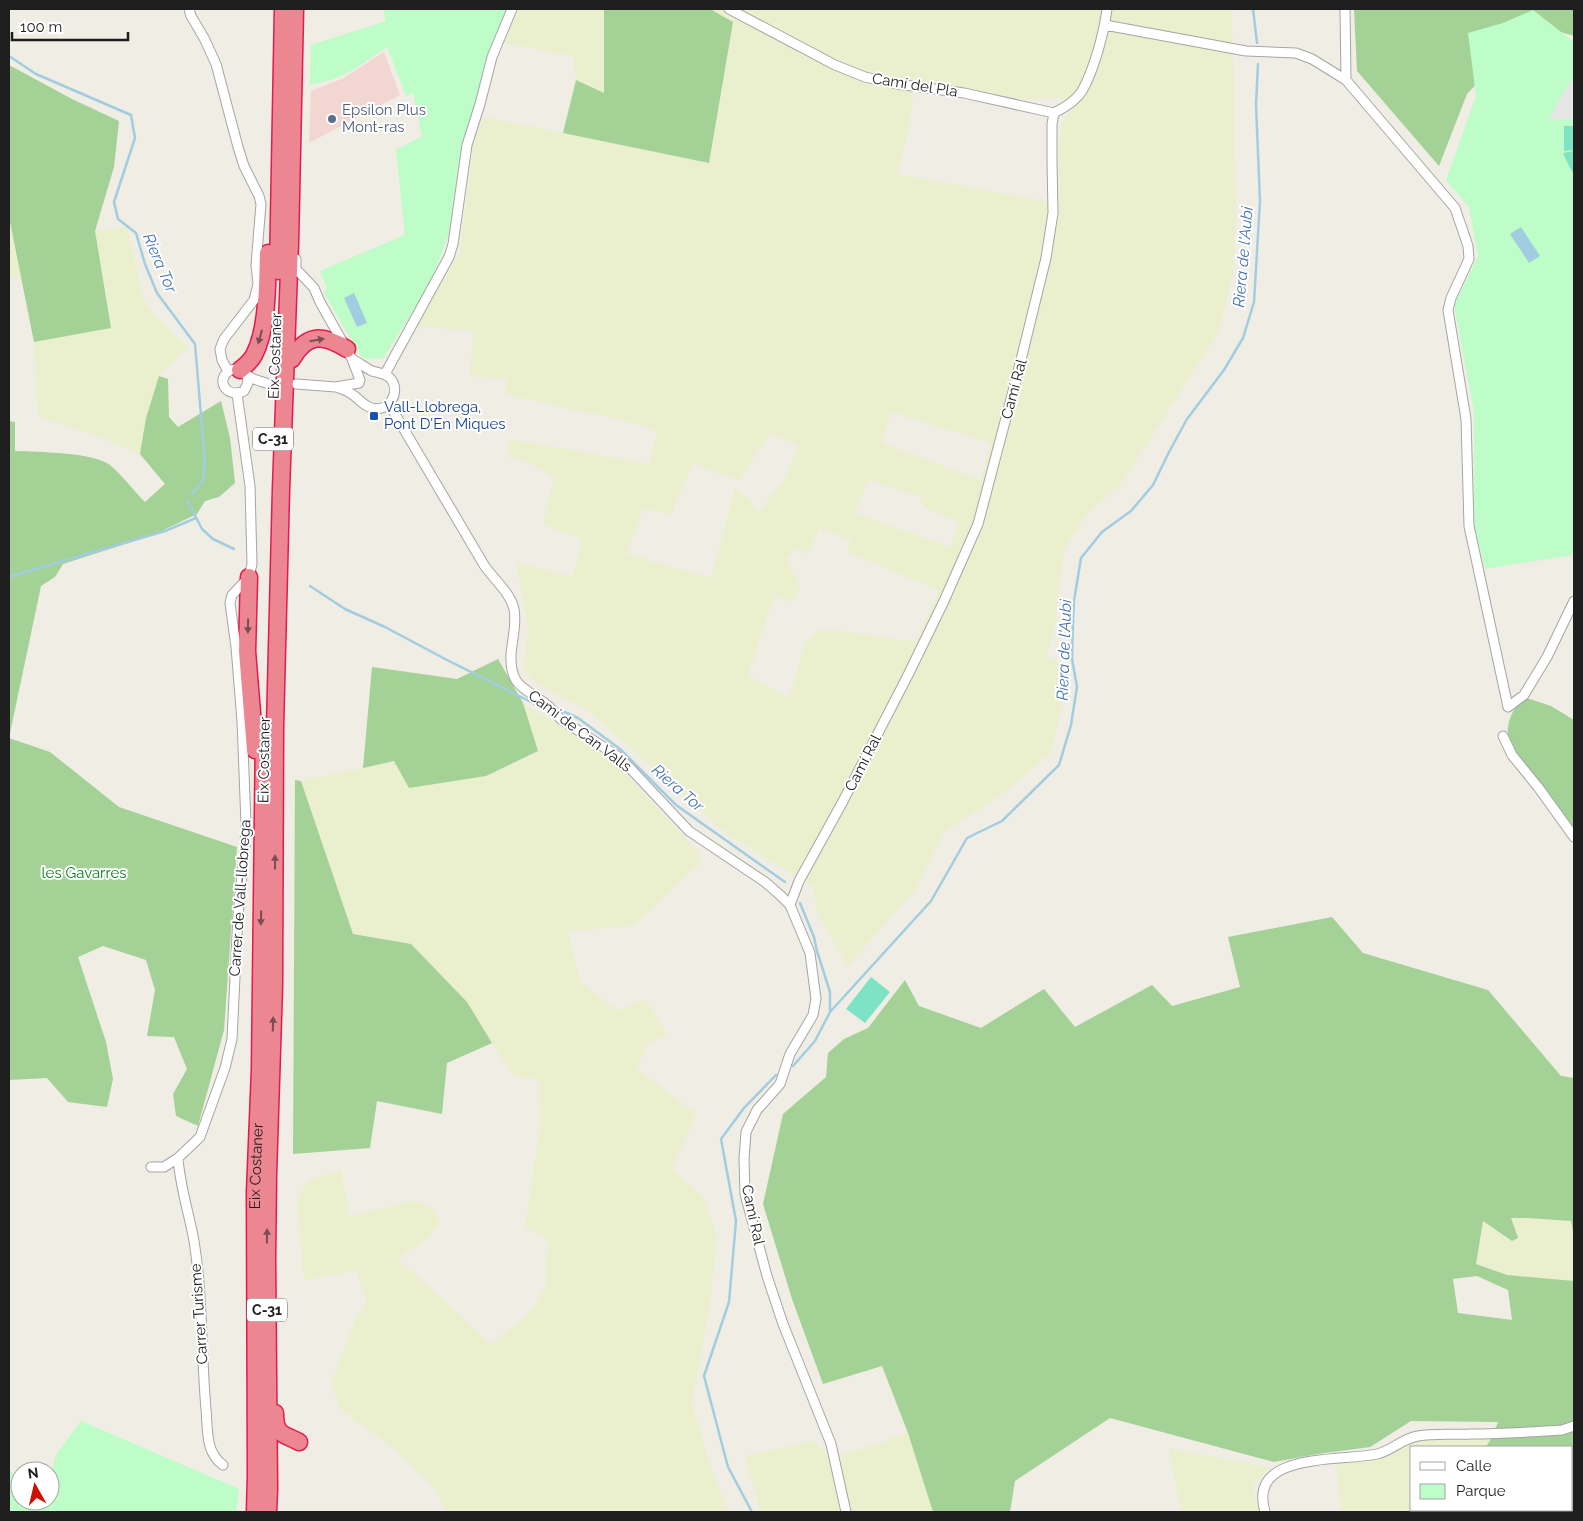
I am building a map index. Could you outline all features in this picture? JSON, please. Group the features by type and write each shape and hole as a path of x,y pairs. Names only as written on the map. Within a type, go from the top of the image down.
{"highway":[{"path":"238,372 254,356 260,338 267,290 274,9"},
{"name":"Eix Costaner","path":"255,1512 255,1192 260,1070 265,704 279,235 283,9"},
{"name":"C-31","path":"268,1512 270,1489 267,1281 268,1175 274,985 275,727 290,243 295,9"},
{"path":"281,489 289,426 296,269"},
{"path":"292,359 304,344 317,338 331,340 349,354"},
{"path":"250,578 247,651 257,776 258,853 262,869"},
{"path":"249,1464 249,1262 255,1192"},
{"path":"267,1281 273,1312 275,1423 283,1435 299,1442 282,1446 276,1455 273,1512"}],"street":[{"path":"189,9 216,64 244,166 261,204 256,265 258,284 254,300 224,339 220,349 222,360 238,372 248,383 247,388"},
{"path":"303,9 296,269 314,288 349,354 360,382"},
{"path":"380,373 451,250 467,145 492,57 512,9"},
{"name":"Camí del Pla","path":"729,9 835,65 865,77 897,84 964,93 1054,114"},
{"path":"1054,114 1067,106 1081,93 1090,73 1105,25 1107,9"},
{"path":"1345,9 1346,80"},
{"path":"1105,25 1246,51 1296,53 1312,60 1346,80 1455,208 1468,246 1469,259 1451,298 1448,310 1466,419 1469,526 1508,707 1524,695 1548,657 1574,601"},
{"name":"Camí Ral","path":"846,1512 831,1444 783,1324 767,1276 746,1194 744,1159 746,1132 758,1110 780,1084 790,1054 813,1015 816,999 810,953 790,905 799,881 842,803 908,675 944,601 978,524 1046,258 1053,213 1052,124 1054,114"},
{"path":"296,384 336,387 350,392 365,405 375,409 385,407 394,395 395,390 392,380 363,366 349,354"},
{"path":"238,372 266,382 247,388 237,394 228,392 224,386 224,378 238,372"},
{"path":"360,400 358,393 360,382 367,374 380,373"},
{"path":"336,387 360,382"},
{"path":"232,595 250,578 252,564 251,502 246,449 237,394"},
{"name":"Camí de Can Valls","path":"389,404 484,565 491,576 510,597 516,623 511,654 514,678 521,686 548,706 553,714 616,755 689,831 765,882 790,905"},
{"path":"232,595 237,593 244,594 248,599"},
{"name":"Carrer de Vall-llobrega","path":"178,1158 200,1137 225,1068 232,1039 238,915 246,845 246,824 242,721 236,647 230,603 232,595"},
{"path":"1503,736 1512,755 1574,837"},
{"path":"152,1167 164,1167 178,1158"},
{"name":"Carrer Turisme","path":"178,1158 179,1178 195,1251 210,1450 216,1460 223,1465"},
{"path":"1265,1512 1262,1502 1264,1488 1274,1473 1288,1466 1314,1460 1378,1454 1417,1436 1562,1430 1574,1426"},
{"path":"248,1512 249,1464"}],"shaded area":[{"name":"Epsilon Plus Mont-ras","path":"384,52 400,95 309,143 311,91 344,78"},
{"path":"1574,76 1574,119 1549,120 1556,105"}],"green space":[{"path":"383,9 507,9 457,172 455,200 448,236 429,286 383,358 365,359 361,356 324,293 327,288 320,271 405,235 396,150 422,136 413,93 406,96 387,47 353,70 334,79 310,85 311,45 386,21"},
{"path":"519,9 604,9 604,94 576,80 573,56 504,43"},
{"path":"604,9 710,9 733,22 709,163 563,133 576,80 604,93"},
{"path":"710,9 1232,9 1236,214 1233,272 1219,332 1120,485 1087,514 1064,550 1054,632 1046,657 1058,662 1065,690 1051,753 1000,796 945,831 915,890 848,966 818,914 813,887 727,834 590,712 534,682 524,669 528,628 516,562 572,577 583,539 543,525 554,478 527,462 507,456 510,439 649,464 657,432 639,424 504,394 508,379 470,376 473,331 416,326 460,252 473,146 484,117 709,163 733,22","holes":["915,82 952,86 1020,99 1060,98 1076,103 1062,123 1058,151 1060,204 897,174 908,131","891,412 991,443 981,480 882,443","769,434 799,445 786,477 759,512 746,496 735,489 711,578 627,554 643,508 672,514 693,462 739,481","869,480 919,496 925,508 959,523 950,547 854,513","819,529 851,540 847,552 939,590 916,642 841,631 819,630 806,642 789,698 748,676 774,596 793,602 800,586 786,558 795,549 808,554"]},
{"path":"1354,9 1574,9 1574,36 1534,24 1467,94 1439,166 1357,71"},
{"path":"1533,10 1574,42 1574,555 1485,569 1474,526 1474,412 1454,305 1478,256 1469,207 1446,180 1476,96 1468,33 1503,23"},
{"path":"9,65 72,99 119,121 114,167 95,231 111,328 34,342 9,217"},
{"path":"1564,126 1574,126 1574,150 1564,151"},
{"path":"1574,151 1574,174 1563,153"},
{"path":"9,217 21,280 9,278"},
{"path":"128,227 142,297 156,317 188,347 159,376 146,418 140,454 98,436 38,416 34,342 111,328 95,231"},
{"path":"159,376 168,379 169,417 178,427 221,401 230,438 235,483 219,497 205,501 197,514 153,535 63,564 55,577 41,586 9,738 9,421 15,422 15,451 78,455 102,461 115,469 145,502 165,484 140,454 146,418"},
{"path":"498,659 523,703 538,751 486,776 409,788 394,761 363,768 372,667 457,679"},
{"path":"1527,698 1551,706 1574,720 1574,836 1513,753 1509,744 1509,720 1514,709"},
{"path":"523,703 613,760 697,851 701,862 634,926 568,931 580,981 617,1011 646,999 667,1034 649,1043 636,1068 696,1114 672,1169 703,1197 717,1236 710,1303 692,1403 713,1475 729,1512 445,1512 436,1490 397,1451 340,1409 331,1383 355,1321 366,1302 357,1270 304,1280 297,1199 308,1180 341,1170 349,1216 415,1201 431,1208 440,1223 429,1238 397,1258 491,1344 526,1316 545,1289 548,1240 525,1227 540,1128 539,1079 512,1075 467,1002 411,944 353,934 301,781 394,761 538,750"},
{"name":"les Gavarres","path":"9,738 50,752 119,807 237,847 224,1030 198,1126 176,1116 173,1094 187,1069 174,1037 147,1036 155,990 146,960 103,946 78,957 106,1042 113,1079 107,1107 68,1102 47,1078 9,1080"},
{"path":"295,780 301,781 353,934 411,944 467,1002 492,1043 447,1063 442,1114 377,1101 370,1148 293,1154"},
{"path":"1332,917 1363,953 1488,990 1561,1076 1574,1078 1574,1236 1571,1221 1511,1218 1518,1238 1512,1241 1483,1221 1476,1264 1507,1275 1574,1281 1574,1512 1522,1512 1573,1511 1573,1446 1487,1446 1498,1422 1411,1421 1370,1447 1274,1462 1110,1418 1015,1481 1010,1512 933,1512 908,1433 882,1366 823,1384 792,1299 763,1204 783,1114 826,1077 828,1053 844,1039 868,1028 905,980 919,1006 981,1028 1044,989 1075,1027 1152,985 1172,1006 1240,987 1228,937","holes":["1477,1276 1508,1290 1512,1320 1458,1313 1453,1279"]},
{"path":"871,977 890,992 865,1023 846,1009"},
{"path":"1510,1218 1572,1221 1574,1281 1507,1275 1476,1264 1483,1220"},
{"path":"81,1421 239,1489 236,1512 9,1512 9,1471 10,1511 60,1511 60,1461 54,1461 56,1455"},
{"path":"908,1433 933,1512 761,1512 745,1456 814,1441 831,1459"},
{"path":"1425,1437 1492,1437 1487,1446 1410,1446 1410,1511 1522,1512 1341,1512 1336,1463 1389,1452"},
{"path":"1169,1449 1270,1467 1252,1487 1260,1512 1181,1512"}],"water":[{"path":"1521,227 1540,256 1529,263 1510,234"},
{"path":"354,293 367,323 357,327 344,298"}],"waterway":[{"name":"Riera de l'Aubi","path":"1253,9 1257,43"},
{"name":"Riera Tor","path":"9,56 36,74 131,115 135,138 114,202 118,219 136,233 145,264 157,293 195,344 205,463 203,480 192,494"},
{"name":"Riera de l'Aubi","path":"793,1066 815,1041 830,1012 931,901 967,838 1002,821 1059,765 1071,725 1077,687 1072,659 1073,623 1074,601 1081,558 1102,532 1131,511 1153,485 1187,419 1224,370 1243,338 1254,302 1260,201 1256,105 1258,64"},
{"name":"Riera Tor","path":"187,500 202,529 213,539 234,549"},
{"path":"9,577 165,531 196,518"},
{"name":"Riera Tor","path":"310,586 345,609 385,627 541,707"},
{"name":"Riera Tor","path":"558,709 578,718 620,749 676,805 785,882"},
{"name":"Riera Tor","path":"800,903 814,937 830,992 830,1012"},
{"name":"Riera de l'Aubi","path":"752,1512 728,1467 704,1376 729,1302 736,1221 721,1139 744,1108 776,1075"}],"tunnel":[{"path":"266,383 288,384"}],"place":[{"name":"Epsilon Plus Mont-ras","path":"332,119"},
{"name":"Vall-Llobrega, Pont D'En Miques","path":"374,416"}]}
